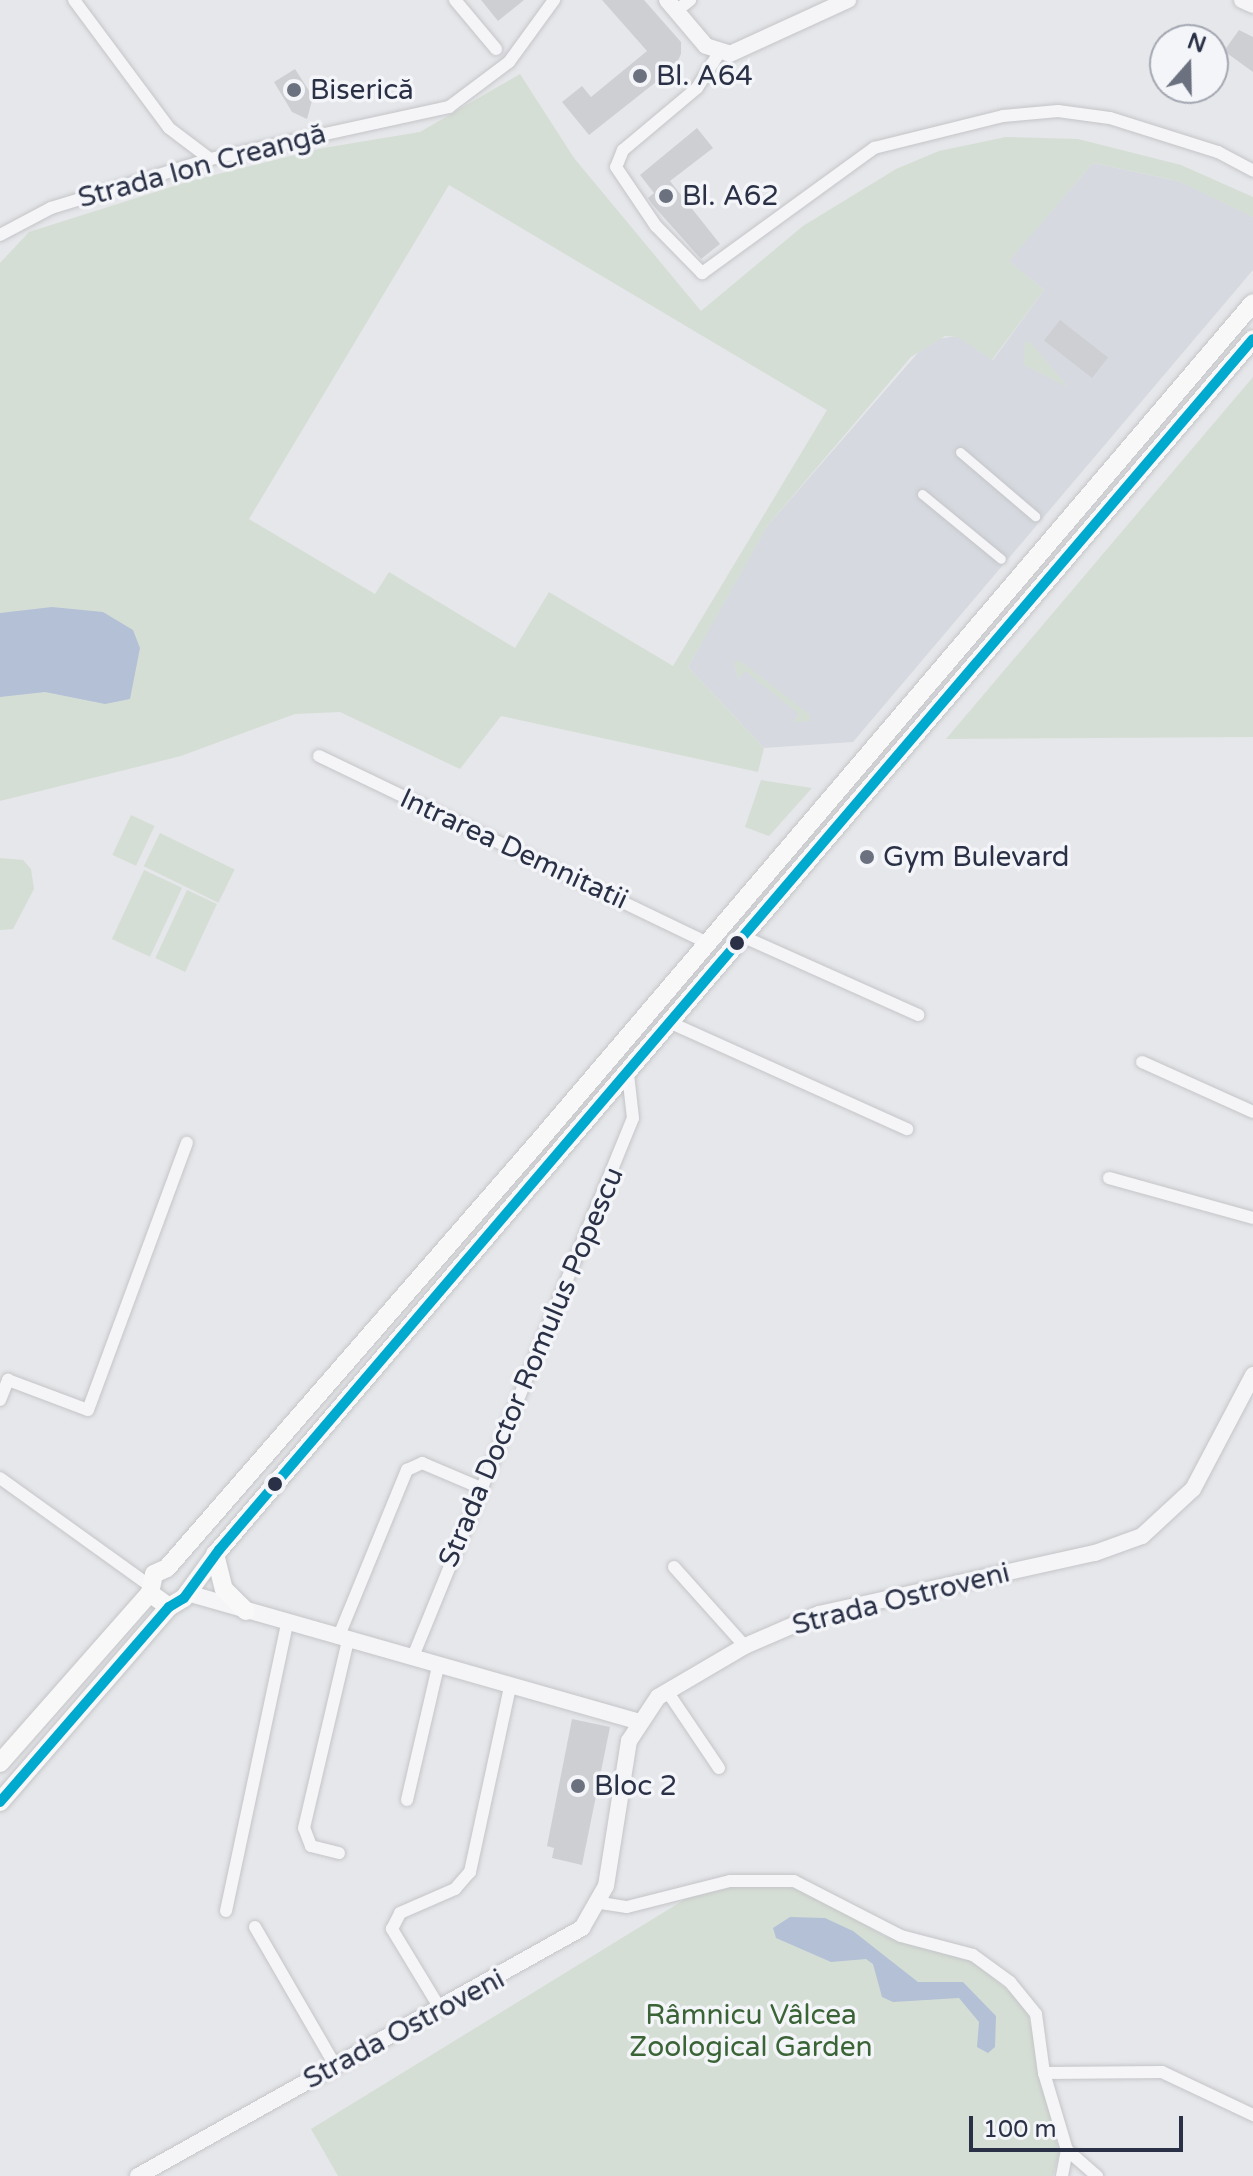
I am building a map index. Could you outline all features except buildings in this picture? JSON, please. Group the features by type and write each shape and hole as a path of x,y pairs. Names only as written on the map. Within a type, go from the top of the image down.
{"main road":[{"path":"0,1763 708,943 1253,303"},
{"path":"0,1802 169,1607 188,1591 215,1554 1253,339"},
{"path":"875,747 893,763"},
{"path":"215,1554 224,1589 246,1611"},
{"path":"156,1579 180,1571 188,1591"},
{"path":"156,1579 169,1607"}],"street":[{"path":"74,0 169,128 210,159"},
{"path":"455,0 496,49"},
{"name":"Strada Ion Creangă","path":"0,235 51,208 210,159 449,107 509,62 554,0"},
{"path":"719,53 740,53 848,0"},
{"path":"1242,0 1253,5"},
{"path":"678,4 719,53"},
{"path":"719,53 697,88 618,159 618,178 702,273 874,148 1003,116 1058,111 1110,118 1218,152 1253,171"},
{"path":"960,452 1035,516"},
{"path":"922,494 1001,559"},
{"name":"Intrarea Demnitatii","path":"319,756 708,943"},
{"path":"744,937 918,1015"},
{"path":"671,1023 907,1129"},
{"path":"1142,1062 1253,1112"},
{"name":"Strada Doctor Romulus Popescu","path":"412,1659 633,1118 628,1074"},
{"path":"0,1400 8,1380 88,1410 187,1143"},
{"path":"1109,1178 1253,1218"},
{"name":"Strada Ostroveni","path":"138,2176 565,1940 601,1903 624,1759 637,1721 667,1691 745,1646 819,1614 1095,1553 1142,1536 1193,1489 1253,1375"},
{"path":"339,1853 311,1846 304,1828 343,1640 407,1470 422,1463 481,1488"},
{"path":"0,1478 123,1563 156,1579"},
{"path":"674,1567 745,1646"},
{"path":"188,1591 343,1640 637,1721"},
{"path":"226,1911 287,1623"},
{"path":"407,1800 438,1667"},
{"path":"441,2010 392,1929 400,1913 455,1889 470,1872 510,1687"},
{"path":"667,1691 719,1768"},
{"path":"601,1903 627,1907 762,1878 821,1889 901,1936 960,1949 987,1963 1036,2014 1044,2073 1068,2154 1062,2176"},
{"path":"255,1927 336,2067"},
{"path":"1044,2073 1162,2072 1253,2115"},
{"path":"1068,2154 1097,2176"}],"shaded area":[{"path":"1093,163 1178,181 1240,207 1253,217 1253,270 853,742 764,748 688,667 746,560 768,525 929,340 958,336 993,360 1044,290 1008,261"}],"green space":[{"path":"520,74 574,158 701,311 803,226 896,169 939,151 1006,137 1078,139 1181,165 1253,197 1253,217 1178,181 1093,163 1009,261 1044,290 992,360 958,337 945,336 911,357 768,525 688,667 764,748 758,772 501,716 460,769 340,712 295,714 181,756 0,801 0,263 29,232 190,181 323,148 420,132","holes":["449,185 827,410 673,666 549,592 515,648 389,572 375,594 249,519"]},
{"path":"1025,341 1031,343 1068,387 1024,365"},
{"path":"1253,377 1253,737 946,739"},
{"path":"739,660 810,715 810,721 793,722 799,714 745,671 738,679 734,663"},
{"path":"761,780 812,788 769,836 745,827"},
{"path":"131,815 155,826 136,866 112,855"},
{"path":"160,833 235,869 218,903 144,866"},
{"path":"0,858 23,860 31,869 34,889 13,929 0,930"},
{"path":"144,870 182,888 150,957 112,939"},
{"path":"187,890 217,904 185,972 155,958"},
{"name":"Râmnicu Vâlcea Zoological Garden","path":"738,1885 802,1888 884,1936 968,1958 1026,2005 1059,2154 1053,2176 338,2176 311,2129 687,1898"}],"water":[{"path":"52,607 103,612 133,630 140,648 130,699 105,704 45,692 0,697 0,613"},
{"path":"790,1917 825,1918 853,1931 918,1982 963,1982 996,2016 995,2047 988,2053 977,2047 979,2022 959,1998 893,2002 882,1997 873,1964 866,1959 831,1962 776,1938 773,1928"}],"transit line":[{"path":"0,1802 169,1607 184,1598 219,1550 1253,339"}],"place":[{"name":"Bl. A64","path":"640,76"},
{"name":"Biserică","path":"294,90"},
{"name":"Bl. A62","path":"666,196"},
{"name":"Gym Bulevard","path":"867,857"},
{"name":"Bloc 2","path":"578,1786"}]}
